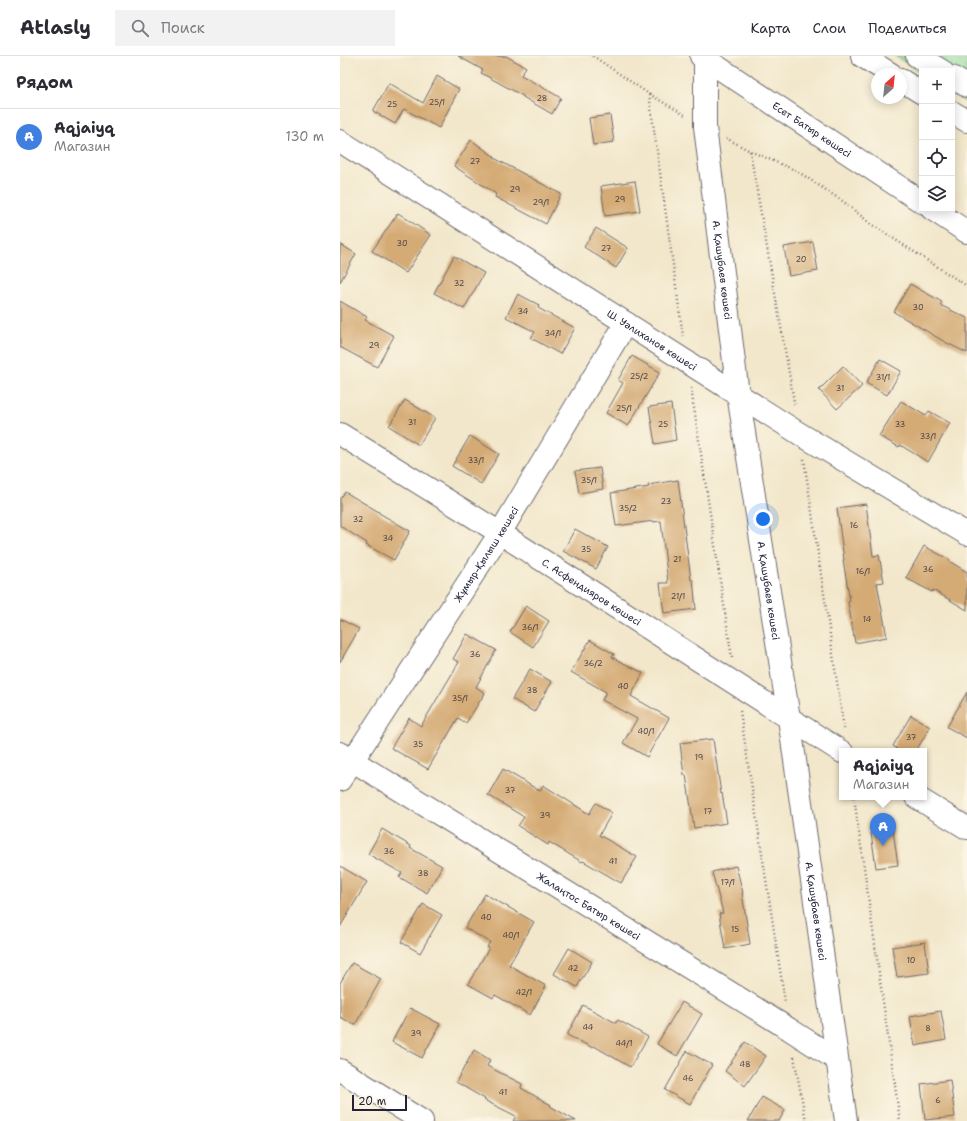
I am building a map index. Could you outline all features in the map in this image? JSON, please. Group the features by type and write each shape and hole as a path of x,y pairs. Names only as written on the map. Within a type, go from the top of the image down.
{"street":[{"path":"862,56 881,68"},
{"path":"917,56 937,68"},
{"name":"А. Қашубаев көшесі","path":"703,57 705,128 738,394 789,718 846,1121"},
{"name":"Есет Батыр көшесі","path":"703,57 919,200"},
{"path":"955,79 967,86"},
{"path":"907,84 919,91"},
{"path":"955,114 967,121"},
{"name":"Ш. Уәлиханов көшесі","path":"340,141 800,434 967,534"},
{"path":"937,212 967,232"},
{"name":"Жұмыр-Қылыш көшесі","path":"340,780 346,757 500,532 626,323"},
{"name":"С. Асфендияров көшесі","path":"340,434 500,532 839,750"},
{"name":"Жалаңтос Батыр көшесі","path":"346,757 790,1029 837,1060"},
{"path":"921,800 967,828"},
{"path":"340,1070 422,1121"}],"path":[{"path":"593,56 649,94 705,128 750,151 797,171 844,202 871,224 967,286"},
{"path":"649,94 687,362 736,685 790,1029 806,1121"},
{"path":"854,800 900,1121"}],"green space":[{"path":"895,56 967,56 967,103 955,95 955,68 919,68 919,71"}],"building":[{"path":"458,56 506,56 526,67 521,75 561,98 552,114 481,73 483,70"},
{"path":"437,76 459,89 439,128 404,109 395,124 373,111 389,83 423,103"},
{"path":"610,115 614,142 593,145 589,118"},
{"path":"471,140 495,157 494,158 561,194 546,224 495,197 496,194 454,166"},
{"path":"635,181 640,211 605,216 601,186"},
{"path":"398,213 431,235 406,273 372,251"},
{"path":"596,228 628,248 616,268 584,247"},
{"path":"813,242 818,271 789,276 784,247"},
{"path":"340,244 356,254 340,282"},
{"path":"454,256 484,273 464,309 434,293"},
{"path":"910,284 942,302 940,305 967,318 967,353 894,312"},
{"path":"518,294 539,305 538,308 575,328 560,354 531,338 535,332 506,317"},
{"path":"340,301 367,317 365,320 394,336 377,367 340,347"},
{"path":"632,356 660,372 628,426 606,413 623,383 618,380"},
{"path":"880,359 901,371 887,395 866,383"},
{"path":"843,366 862,386 837,409 819,390"},
{"path":"405,400 435,418 419,445 389,426"},
{"path":"901,401 926,416 929,411 950,423 928,462 900,445 899,447 879,436"},
{"path":"671,404 676,440 655,444 649,407"},
{"path":"470,436 499,454 481,484 452,466"},
{"path":"600,468 603,489 579,493 575,471"},
{"path":"678,480 696,609 664,613 660,583 668,583 661,521 616,526 611,493 649,487 648,485"},
{"path":"345,492 410,531 394,560 366,545 367,543 340,526 340,499"},
{"path":"866,504 873,556 879,555 884,582 877,583 887,637 855,643 848,602 850,601 843,560 837,508"},
{"path":"575,529 608,547 596,569 563,551"},
{"path":"924,546 950,560 949,561 967,572 967,610 933,590 932,592 906,578"},
{"path":"526,606 549,621 533,647 510,632"},
{"path":"340,619 359,629 340,662"},
{"path":"467,634 496,650 476,687 485,693 466,723 458,718 428,769 391,748 409,718 421,726 459,662 453,659"},
{"path":"590,640 614,654 612,657 643,673 631,696 669,718 647,757 623,743 637,719 602,700 606,692 571,672"},
{"path":"530,669 552,682 534,712 512,699"},
{"path":"967,692 967,738 947,727"},
{"path":"911,715 930,727 918,748 896,748 893,746"},
{"path":"713,739 727,823 694,828 686,775 684,775 680,743"},
{"path":"503,769 540,791 543,785 589,814 596,803 612,813 599,835 637,857 621,883 549,842 548,845 518,826 524,817 488,795"},
{"path":"892,824 898,865 876,868 870,826"},
{"path":"382,829 411,846 410,848 442,866 427,893 399,877 402,873 368,854"},
{"path":"340,866 367,882 340,927"},
{"path":"736,866 743,893 750,944 725,949 719,914 723,913 712,872"},
{"path":"485,894 534,922 509,965 546,986 530,1015 495,995 493,998 468,984 489,948 487,947 490,942 465,928"},
{"path":"423,904 442,915 420,953 401,942"},
{"path":"925,942 929,973 897,977 892,947"},
{"path":"569,948 592,962 577,987 554,974"},
{"path":"352,963 381,979 355,1025 340,1017 340,983"},
{"path":"682,1002 702,1014 677,1056 657,1044"},
{"path":"583,1005 616,1023 618,1020 648,1037 630,1067 594,1046 593,1048 567,1035"},
{"path":"410,1008 440,1024 422,1058 392,1042"},
{"path":"941,1011 946,1040 915,1046 910,1016"},
{"path":"745,1042 766,1056 745,1086 725,1071"},
{"path":"474,1050 490,1060 487,1066 522,1084 521,1088 576,1121 513,1121 516,1116 484,1100 485,1099 456,1082"},
{"path":"687,1051 712,1065 690,1104 665,1090"},
{"path":"950,1080 955,1117 925,1120 921,1084"},
{"path":"762,1097 785,1110 779,1121 748,1121"}],"place":[{"name":"Aqjaiyq","path":"883,846"}]}
